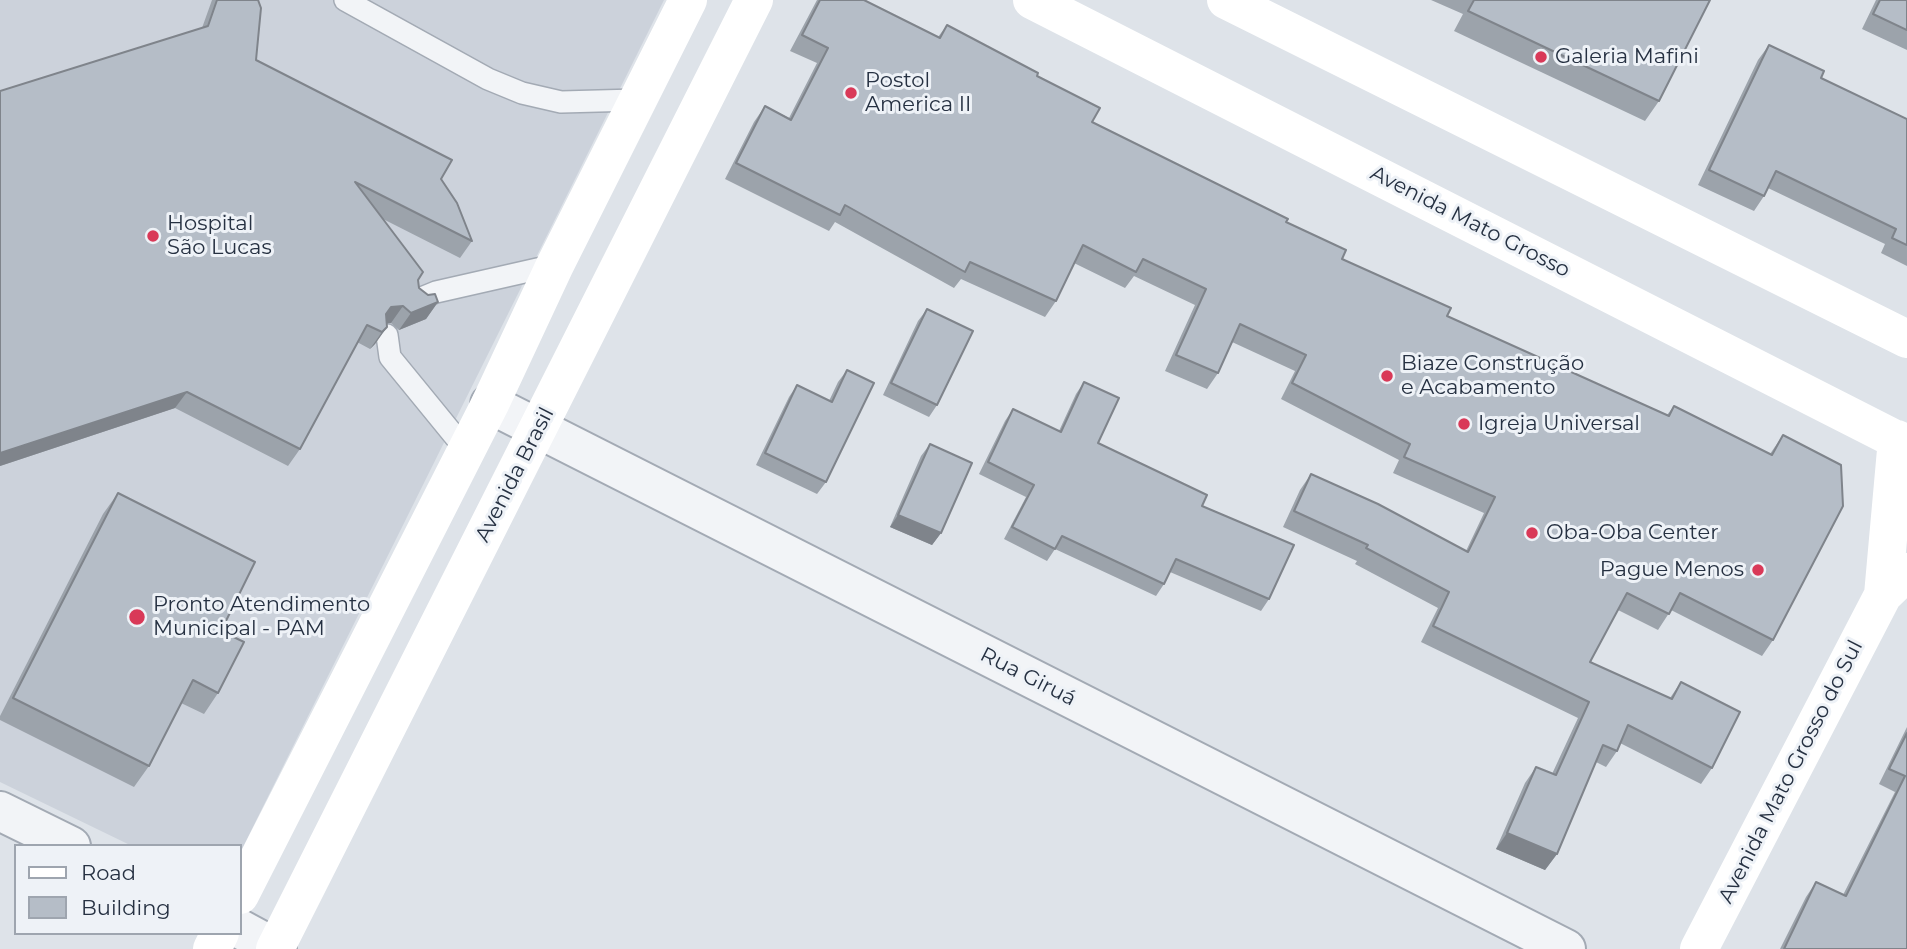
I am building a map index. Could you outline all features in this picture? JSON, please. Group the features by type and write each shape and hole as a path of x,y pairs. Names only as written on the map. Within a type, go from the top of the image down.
{"street":[{"path":"242,891 467,450 636,100 688,0"},
{"name":"Avenida Brasil","path":"276,949 754,0"},
{"name":"Avenida Mato Grosso","path":"1032,0 1902,442"},
{"path":"1226,0 1907,339"},
{"name":"Rua Giruá","path":"490,404 1566,949"},
{"path":"1895,584 1902,442"},
{"name":"Avenida Mato Grosso do Sul","path":"1699,949 1895,584"},
{"path":"0,811 67,844"},
{"path":"242,930 276,949"}],"lane":[{"path":"345,0 488,79 522,93 561,102 636,100"},
{"path":"419,299 436,292 555,265"},
{"path":"387,335 390,357 467,450"}],"shaded area":[{"path":"0,0 664,0 242,849 242,844 128,844 0,782"}],"building":[{"name":"Hospital São Lucas","path":"217,0 258,0 261,8 256,60 452,160 441,179 457,203 472,241 355,182 423,272 418,280 419,288 428,295 435,294 438,302 411,313 403,306 391,307 386,314 387,327 382,332 367,325 300,449 187,392 0,453 0,91 208,26"},
{"path":"820,0 864,0 940,38 947,25 1100,108 1092,122 1346,250 1342,259 1451,308 1447,316 1669,416 1674,406 1772,455 1783,435 1841,465 1843,506 1773,640 1680,593 1669,614 1627,593 1590,662 1672,699 1681,682 1740,712 1712,768 1628,725 1617,751 1603,745 1557,854 1507,833 1536,767 1556,775 1589,702 1433,626 1449,592 1366,548 1368,545 1294,511 1311,474 1378,504 1468,552 1495,497 1404,457 1410,444 1292,383 1306,355 1240,324 1218,373 1176,355 1206,289 1143,259 1136,272 1083,245 1056,301 970,262 965,272 845,205 840,215 736,163 765,106 791,120 828,48 802,35"},
{"path":"1474,0 1710,0 1659,101 1468,11"},
{"path":"1880,0 1907,0 1907,30 1873,14"},
{"path":"1769,45 1824,71 1821,78 1907,119 1907,245 1892,238 1896,229 1776,171 1764,196 1709,170"},
{"path":"927,309 973,331 937,405 891,383"},
{"path":"847,370 874,383 826,482 765,453 797,385 832,402"},
{"path":"1084,382 1119,398 1098,443 1207,495 1202,506 1294,545 1269,599 1176,559 1164,584 1062,536 1055,549 1012,527 1034,485 988,462 1013,409 1061,432"},
{"path":"930,444 972,463 941,533 898,515"},
{"name":"Pronto Atendimento Municipal - PAM","path":"118,493 255,562 221,631 244,642 218,693 193,680 149,766 13,698"},
{"path":"1907,733 1907,949 1784,949 1816,882 1846,896 1905,776 1889,769"}],"place":[{"name":"Galeria Mafini","path":"1541,57"},
{"name":"Postol America II","path":"851,93"},
{"name":"Hospital São Lucas","path":"153,236"},
{"name":"Biaze Construção e Acabamento","path":"1387,376"},
{"name":"Igreja Universal","path":"1464,424"},
{"name":"Oba-Oba Center","path":"1532,533"},
{"name":"Pague Menos","path":"1758,570"},
{"name":"Pronto Atendimento Municipal - PAM","path":"137,617"}]}
